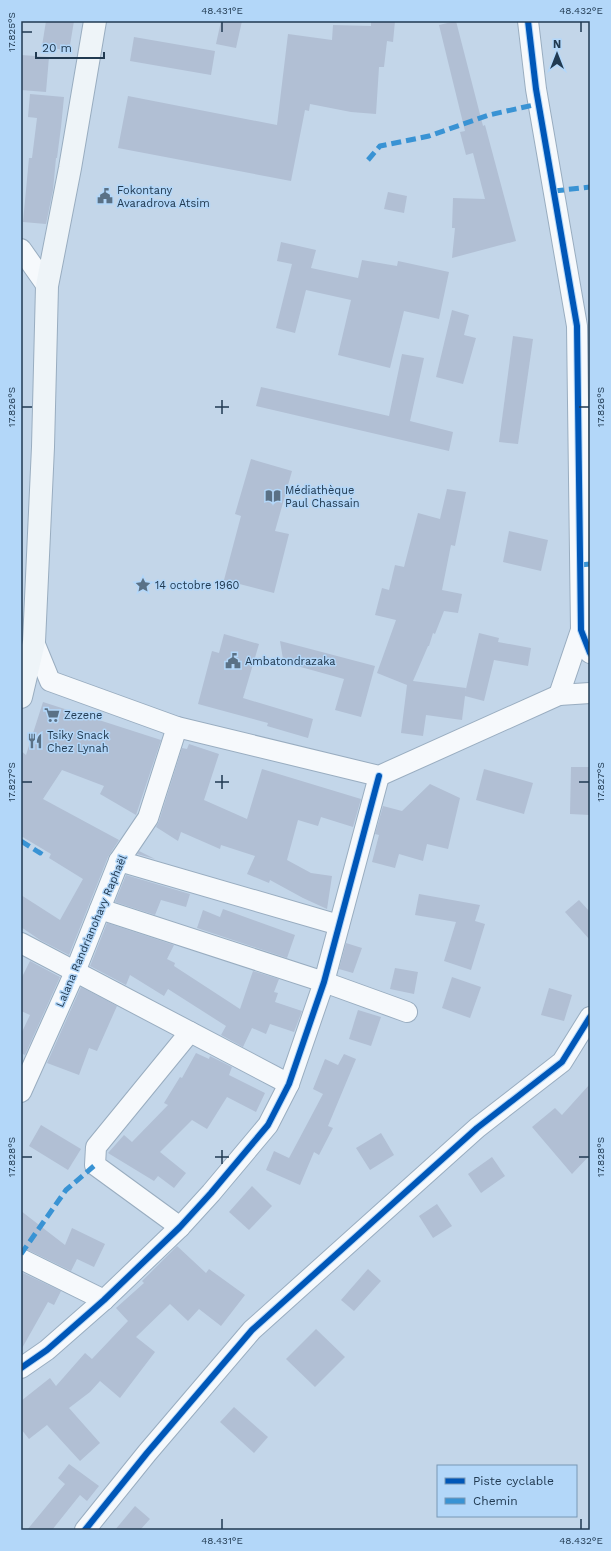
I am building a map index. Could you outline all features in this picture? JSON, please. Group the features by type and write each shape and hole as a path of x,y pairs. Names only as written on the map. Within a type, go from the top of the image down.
{"main road":[{"path":"21,697 34,642 43,447 47,286 70,168 95,21"}],"street":[{"path":"528,21 536,89 577,326 581,630 559,695"},
{"path":"21,249 47,286"},
{"path":"581,630 590,653"},
{"path":"34,642 50,681 177,727 379,776 559,695 590,693"},
{"name":"Lalana Randrianohavy Raphaël","path":"21,1092 75,972 119,861 148,818 177,727"},
{"path":"21,1368 47,1350 104,1300 180,1227 211,1193 268,1125 289,1084 324,982 379,776"},
{"path":"119,861 339,926"},
{"path":"100,909 324,982 407,1012"},
{"path":"21,943 289,1084"},
{"path":"85,1530 147,1453 252,1330 477,1128 562,1062 590,1017"},
{"path":"180,1227 95,1166 96,1147 190,1032"},
{"path":"21,1259 104,1300"}],"building":[{"path":"46,21 74,21 69,51 42,46"},
{"path":"221,21 242,21 236,48 216,44"},
{"path":"371,21 395,21 393,42 387,41 384,67 379,67 376,114 351,112 310,104 309,111 305,110 291,181 118,148 128,96 277,125 288,34 332,40 333,25 371,26"},
{"path":"456,21 483,126 485,125 516,241 452,258 455,228 452,228 453,198 485,199 473,153 466,155 460,132 465,131 439,25"},
{"path":"134,37 215,51 211,75 130,61"},
{"path":"21,55 49,57 46,92 21,90"},
{"path":"30,94 64,97 53,190 46,224 23,222 29,158 32,158 37,118 28,117"},
{"path":"388,192 407,196 404,213 384,209"},
{"path":"281,242 316,250 311,268 358,278 362,260 397,266 398,261 449,272 439,319 404,311 390,368 338,355 351,300 306,290 295,333 276,328 292,264 277,261"},
{"path":"452,310 469,315 464,335 476,338 463,384 436,377"},
{"path":"513,336 533,339 518,444 499,442"},
{"path":"402,354 424,358 410,421 453,432 449,451 256,406 261,387 389,416"},
{"path":"251,459 292,471 275,531 289,534 274,593 224,580 241,516 235,514"},
{"path":"447,489 466,492 455,546 451,545 442,590 462,594 458,613 444,611 413,681 466,688 465,693 479,633 499,638 498,642 531,648 528,666 494,660 484,701 465,696 462,720 426,715 423,736 401,733 407,685 377,673 396,620 375,615 382,588 389,590 395,565 404,567 418,513 440,519"},
{"path":"509,531 548,540 541,571 503,562"},
{"path":"224,634 259,644 243,698 313,719 308,738 267,726 268,723 198,704 212,651 219,653"},
{"path":"280,641 375,666 361,717 335,710 344,679 290,664 283,659"},
{"path":"43,702 161,740 136,815 100,794 104,786 62,770 43,799 119,840 108,857 69,955 40,940 21,927 21,895 60,920 83,879 49,858 51,854 21,836 21,751 26,755"},
{"path":"189,744 219,754 204,800 247,819 262,769 361,799 353,827 321,817 318,826 298,820 287,860 311,873 332,876 327,909 270,880 269,883 247,874 255,856 221,845 220,849 181,832 178,841 156,827 182,748 187,749"},
{"path":"571,767 590,767 590,815 570,814"},
{"path":"484,769 533,783 524,814 476,800"},
{"path":"430,784 460,798 448,849 427,844 423,861 399,854 395,868 372,862 379,835 375,834 383,806 402,811"},
{"path":"139,851 155,859 137,854"},
{"path":"126,875 190,894 186,907 161,900 155,915 115,902"},
{"path":"419,894 480,905 475,921 485,924 471,970 444,961 456,922 415,915"},
{"path":"579,900 590,912 590,940 565,912"},
{"path":"223,909 295,935 287,958 197,928 203,910 220,917"},
{"path":"107,923 174,945 167,959 175,963 174,966 240,1009 253,971 279,979 274,992 278,993 275,1002 302,1011 294,1032 270,1024 266,1034 252,1028 243,1047 221,1035 226,1026 168,989 164,996 130,975 126,985 90,966"},
{"path":"346,943 362,948 353,973 339,969"},
{"path":"30,961 60,977 25,1055 21,1053 21,1034 30,1015 21,1011 21,979"},
{"path":"395,968 418,972 414,994 390,989"},
{"path":"452,977 481,987 470,1018 442,1008"},
{"path":"81,987 117,1006 97,1051 89,1048 79,1075 47,1063"},
{"path":"549,988 572,995 564,1021 541,1015"},
{"path":"358,1010 381,1017 371,1046 349,1039"},
{"path":"196,1053 209,1059 210,1056 232,1067 229,1075 265,1093 256,1112 227,1097 207,1129 192,1120 160,1152 186,1173 174,1188 158,1176 154,1181 108,1153 124,1135 132,1142 168,1105 164,1103 180,1077 182,1078"},
{"path":"344,1054 356,1059 328,1126 333,1128 319,1155 314,1152 300,1185 266,1170 274,1151 289,1158 323,1094 313,1089 325,1059 338,1065"},
{"path":"590,1084 590,1155 572,1174 532,1127 555,1108 562,1115"},
{"path":"41,1125 81,1149 68,1170 29,1146"},
{"path":"381,1133 394,1155 370,1170 356,1148"},
{"path":"492,1157 505,1176 481,1193 468,1174"},
{"path":"252,1186 272,1206 249,1230 229,1212"},
{"path":"437,1204 452,1226 433,1238 419,1216"},
{"path":"21,1211 65,1245 72,1228 105,1244 94,1267 77,1259 71,1271 21,1248"},
{"path":"177,1246 206,1273 209,1269 245,1295 221,1326 199,1309 188,1321 170,1304 136,1337 155,1352 120,1398 100,1381 90,1392 69,1408 100,1443 80,1461 47,1425 29,1439 21,1429 21,1401 50,1378 56,1386 85,1353 92,1359 128,1321 116,1308 144,1283 142,1281"},
{"path":"368,1269 381,1281 354,1311 341,1300"},
{"path":"21,1272 61,1291 54,1305 48,1302 21,1350"},
{"path":"316,1329 345,1357 315,1387 286,1359"},
{"path":"234,1407 268,1437 254,1453 220,1422"},
{"path":"69,1464 99,1486 87,1501 80,1495 52,1530 27,1530 65,1484 58,1478"},
{"path":"135,1506 150,1519 140,1530 115,1530"}],"marked path":[{"path":"368,160 380,146 429,136 489,115 538,104"},
{"path":"554,191 590,187"},
{"path":"580,565 590,564"},
{"path":"21,841 40,853 44,847"},
{"path":"21,1254 66,1190 95,1165"}],"cycle path":[{"path":"528,21 536,89 577,326 581,630 590,653"},
{"path":"21,1368 47,1350 104,1300 180,1227 211,1193 268,1125 289,1084 324,982 379,776"},
{"path":"85,1530 147,1453 252,1330 477,1128 562,1062 590,1017"}],"place":[{"name":"Fokontany Avaradrova Atsim","path":"105,196"},
{"name":"Médiathèque Paul Chassain","path":"273,496"},
{"name":"14 octobre 1960","path":"143,585"},
{"name":"Ambatondrazaka","path":"233,661"},
{"name":"Zezene","path":"52,715"},
{"name":"Tsiky Snack Chez Lynah","path":"35,741"}]}
